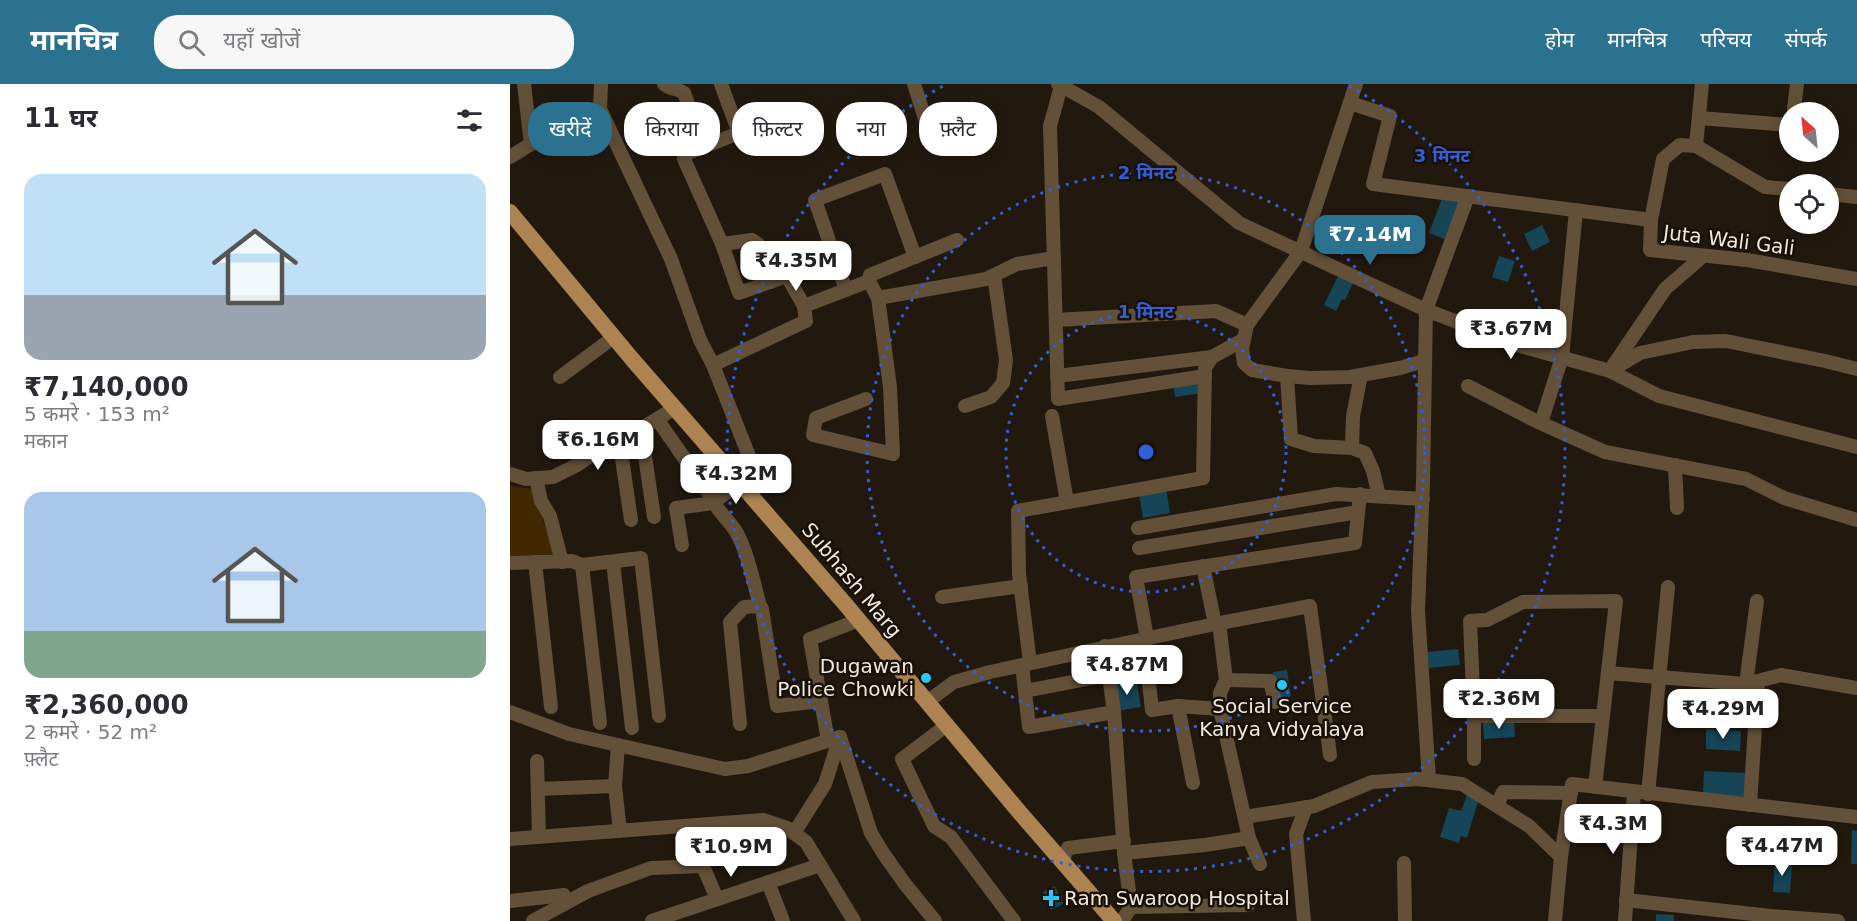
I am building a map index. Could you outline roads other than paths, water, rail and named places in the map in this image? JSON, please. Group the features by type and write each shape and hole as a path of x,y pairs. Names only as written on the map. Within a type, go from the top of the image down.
{"main road":[{"name":"Subhash Marg","path":"510,212 614,337 859,620 1114,921"}],"street":[{"path":"524,84 528,118"},
{"path":"600,102 601,84"},
{"path":"664,84 684,93 687,102"},
{"path":"720,140 739,133 721,84"},
{"path":"914,84 920,102"},
{"path":"1356,84 1301,251 1247,325 1242,349 1244,363 1252,370 1310,378 1361,375 1424,362"},
{"path":"1702,84 1696,146 1765,187 1779,188"},
{"path":"1795,102 1797,84"},
{"path":"1205,376 1058,399 1050,126 1060,85 1099,107 1239,223 1426,310 1517,345 1610,370 1659,396 1857,447"},
{"path":"1350,103 1390,116 1373,184 1651,220"},
{"path":"1699,118 1779,124"},
{"path":"612,134 671,259 700,340 713,365 749,456 713,503 676,508 682,545"},
{"name":"Juta Wali Gali","path":"1696,146 1680,145 1663,159 1651,220 1650,250 1747,260 1857,279"},
{"path":"510,157 528,146"},
{"path":"685,156 722,244 739,292 787,276 804,306 806,321 713,365"},
{"path":"846,290 815,200 885,174 915,257"},
{"path":"1839,195 1857,197"},
{"path":"1429,780 1418,611 1423,499 1426,310 1468,196"},
{"path":"1541,423 1562,357 1576,210"},
{"path":"722,244 752,240 758,244 770,282"},
{"path":"866,399 816,418 813,435 893,454 890,387 878,298 869,281 870,275 957,240"},
{"path":"1610,370 1665,289 1703,256"},
{"path":"878,298 986,279 1017,264 1054,258"},
{"path":"965,406 991,397 1003,382 1006,360 994,275"},
{"path":"804,306 869,281"},
{"path":"1056,320 1216,311 1247,325"},
{"path":"560,377 614,337"},
{"path":"1058,376 1212,357 1244,340"},
{"path":"1610,370 1640,353 1693,342 1726,341 1857,369"},
{"path":"1114,712 1029,727 1025,691 1026,664 1018,511 1203,478 1205,368 1212,357"},
{"path":"1352,448 1353,416 1361,375"},
{"path":"1287,376 1291,439 1314,446 1352,448 1365,453 1373,471 1379,496"},
{"path":"1468,386 1605,452 1746,479 1784,498 1857,520"},
{"path":"510,474 525,479 553,477 577,465 613,440 641,429 675,408"},
{"path":"1053,416 1067,502"},
{"path":"657,419 710,495 713,503 735,531 752,572 762,609 777,706 821,701"},
{"path":"641,429 654,517"},
{"path":"618,438 631,520"},
{"path":"1675,465 1677,508"},
{"path":"536,478 541,501 550,516 562,561"},
{"path":"1138,528 1336,494 1423,499"},
{"path":"1220,708 1178,706 1152,710 1136,577 1355,543 1360,494"},
{"path":"1139,548 1358,512"},
{"path":"510,563 572,561 582,565 641,558 659,716"},
{"path":"535,562 551,707"},
{"path":"613,562 632,728"},
{"path":"582,565 600,723"},
{"path":"1203,566 1217,623 1226,680 1220,693 1220,708 1250,838 1260,864"},
{"path":"942,597 1021,586"},
{"path":"1624,921 1659,677 1668,587"},
{"path":"1474,759 1470,621 1487,620 1524,602 1616,601 1594,787"},
{"path":"1750,805 1752,683 1757,602"},
{"path":"740,724 730,622 744,606 760,606"},
{"path":"927,702 954,682 1105,646 1310,606 1330,755"},
{"path":"859,620 810,639 821,701 871,833 904,884 935,921"},
{"path":"1105,646 1114,712 1131,908 1122,921"},
{"path":"1608,673 1752,683 1781,675 1857,688"},
{"path":"1025,691 1108,675"},
{"path":"1226,680 1270,681 1275,702"},
{"path":"1178,706 1193,783"},
{"path":"510,712 569,734 725,769 748,766 834,739"},
{"path":"1474,716 1603,716"},
{"path":"947,725 902,759 934,826 951,837 1014,921"},
{"path":"794,833 825,784 834,739"},
{"path":"618,745 615,786 620,831"},
{"path":"537,761 539,837"},
{"path":"1245,817 1314,806 1372,782 1418,779 1462,784 1529,825 1561,857"},
{"path":"1555,921 1561,857 1572,784 1857,817"},
{"path":"538,789 615,786"},
{"path":"1497,806 1503,792 1571,793"},
{"path":"1304,921 1296,834 1306,807"},
{"path":"510,839 764,820 787,828 806,842 854,921"},
{"path":"1062,861 1068,848 1205,845 1250,838"},
{"path":"1404,863 1406,921"},
{"path":"652,921 820,865"},
{"path":"533,921 588,891 651,868 703,866 717,899"},
{"path":"768,882 783,921"},
{"path":"510,901 564,896 566,903"},
{"path":"1626,900 1771,919 1838,921"},
{"path":"1131,908 1248,905"}],"place":[{"name":"Dugawan Police Chowki","path":"926,678"},
{"name":"Social Service Kanya Vidyalaya","path":"1282,685"},
{"name":"Ram Swaroop Hospital","path":"1051,898"}]}
